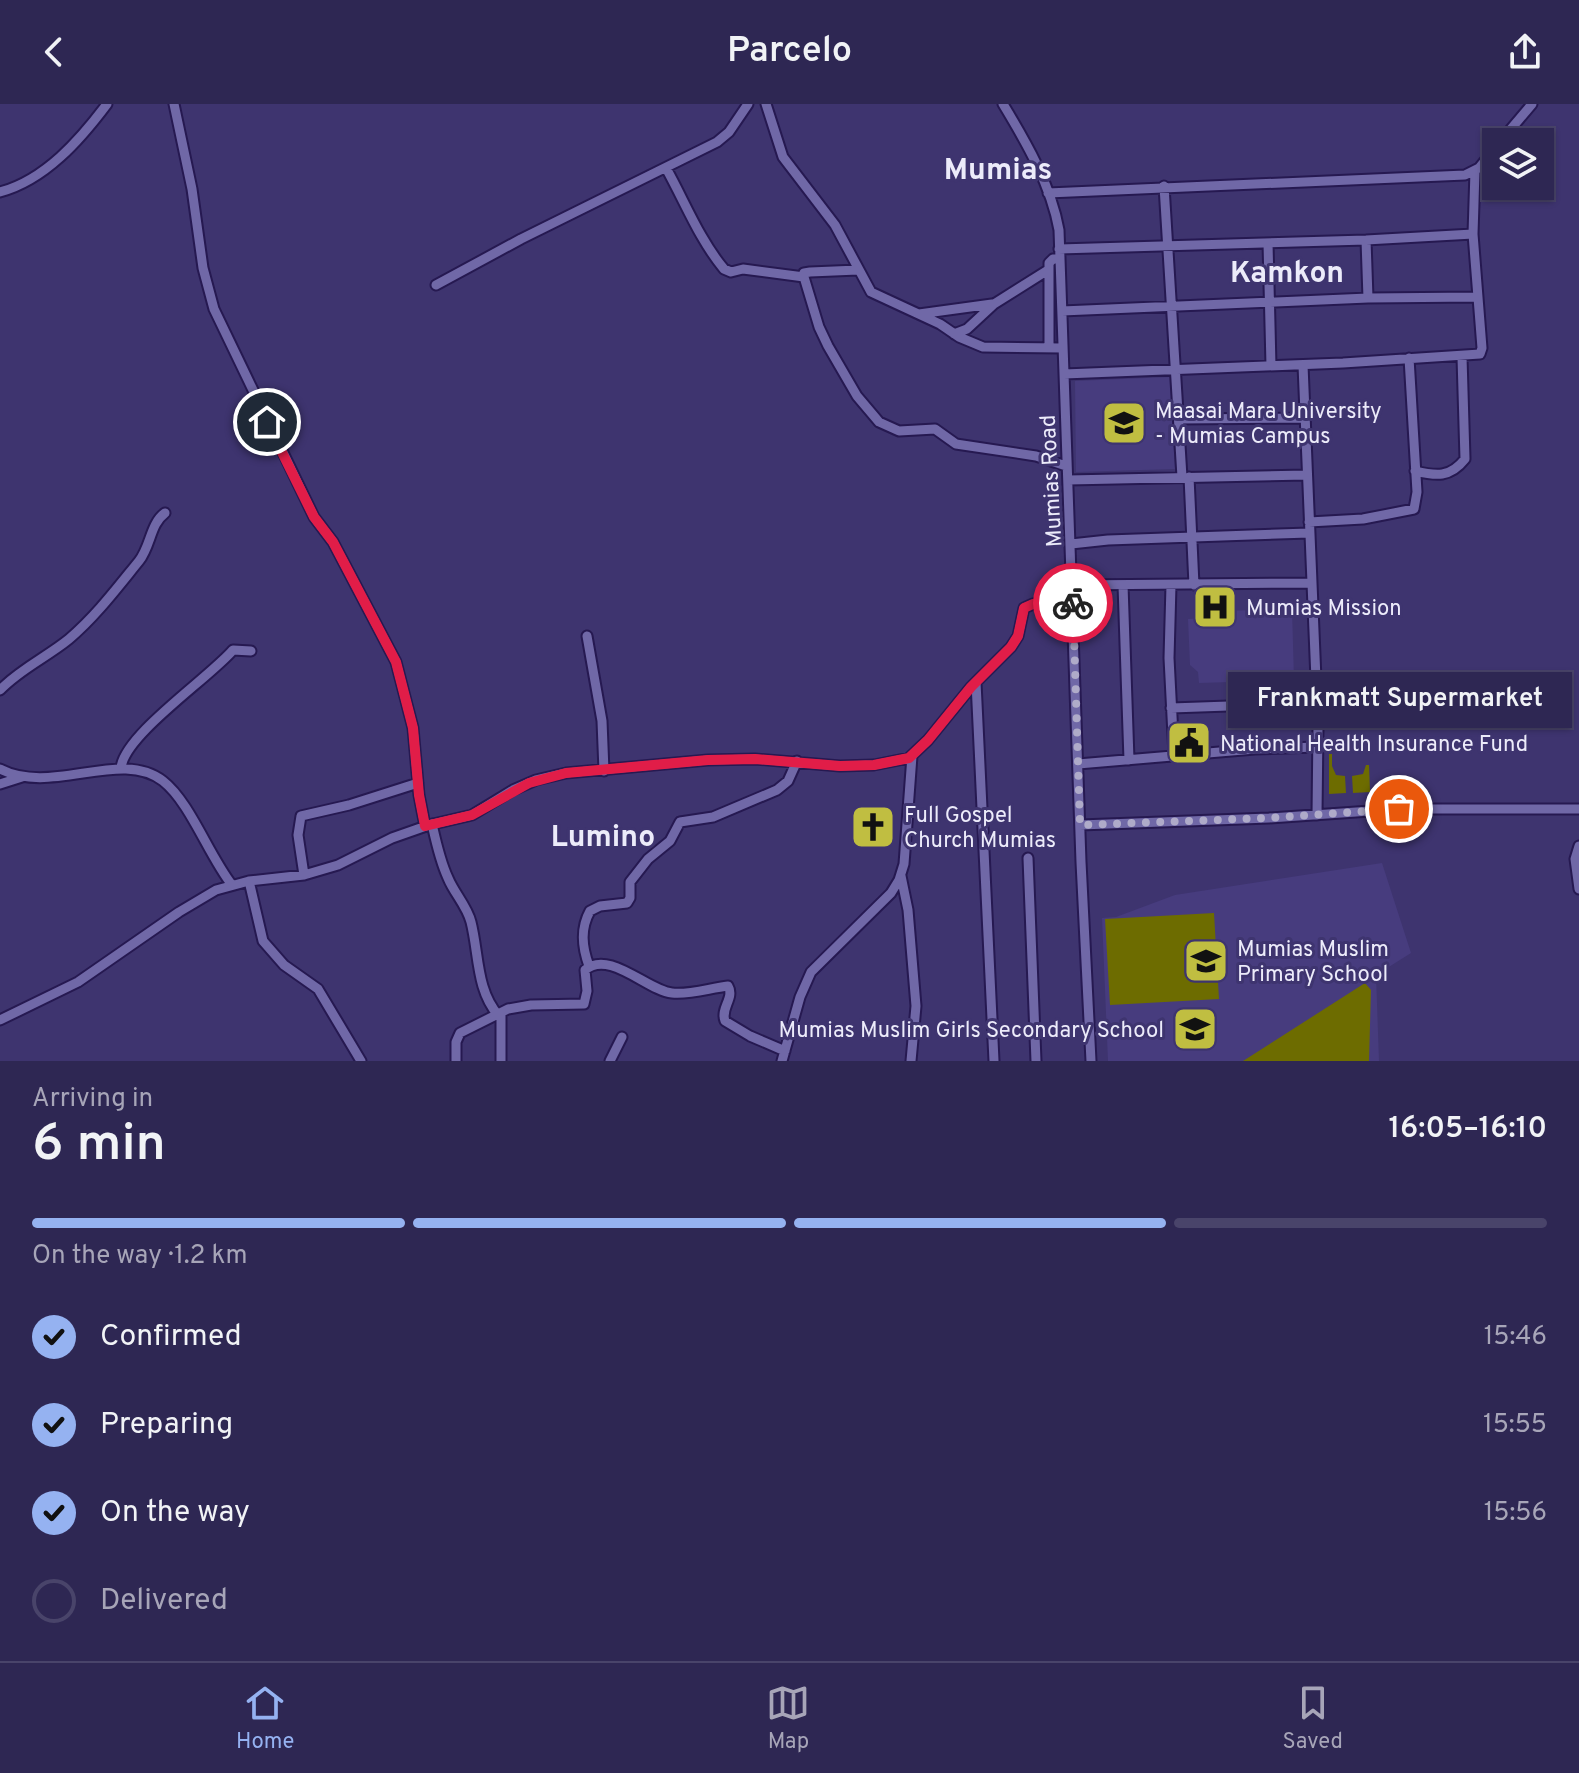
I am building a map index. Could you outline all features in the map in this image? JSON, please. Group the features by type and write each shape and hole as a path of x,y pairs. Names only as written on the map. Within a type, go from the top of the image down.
{"street":[{"path":"0,192 37,177 107,104"},
{"path":"174,104 192,189 203,268 214,309 314,517 333,542 396,662 413,728 418,783 428,825 448,878 471,922 478,968 487,995 500,1016 501,1061"},
{"path":"436,285 717,142 729,132 748,104"},
{"path":"766,104 783,157 835,225 871,292 983,347 1062,348"},
{"name":"Mumias Road","path":"1003,104 1031,153 1057,219 1091,1061"},
{"path":"1512,128 1532,104"},
{"path":"1048,193 1437,177 1469,174 1482,163"},
{"path":"666,168 691,220 724,269 804,277"},
{"path":"1064,374 1477,356 1482,350 1473,234 1475,171"},
{"path":"1164,186 1179,419 1194,585"},
{"path":"1049,347 1048,270 1050,261 1060,253 1473,234"},
{"path":"1366,240 1368,298"},
{"path":"1268,243 1271,366"},
{"path":"858,270 810,272 804,273 804,277 828,346 857,396 879,422 899,431 935,429 956,444 1036,456 1066,466"},
{"path":"954,334 967,329 994,304 1048,270"},
{"path":"1062,311 1368,298 1477,297"},
{"path":"916,314 994,304"},
{"path":"1415,471 1444,475 1456,470 1465,459 1462,357"},
{"path":"1071,544 1309,527 1413,511 1417,498 1409,358"},
{"path":"1303,365 1317,703 1317,815"},
{"path":"1179,419 1305,418"},
{"path":"1068,480 1306,475"},
{"path":"0,690 25,668 70,638 99,610 143,556 157,521 165,513"},
{"path":"1073,585 1312,583"},
{"path":"1123,585 1129,760"},
{"path":"1171,585 1169,658 1174,755"},
{"path":"911,1061 916,1006 908,910 901,876 912,756 1016,640 1024,608 1033,604 1073,600"},
{"path":"587,636 602,721 604,771"},
{"path":"121,768 121,761 134,741 191,687 219,666 233,650 251,651"},
{"path":"976,682 994,1061"},
{"path":"1171,708 1317,703"},
{"path":"1078,764 1317,747"},
{"path":"0,1020 78,982 216,890 249,881 304,875 338,865 383,842 428,825 472,815 536,780 566,773 708,760 797,761 862,766 912,756"},
{"path":"589,966 582,930 590,911 600,906 627,903 630,882 648,859 670,841 680,822 713,817 777,790 785,785 797,761"},
{"path":"0,784 22,777 69,777 121,768 140,770 163,780 232,885"},
{"path":"0,769 22,777"},
{"path":"304,875 298,835 301,816 349,805 418,783"},
{"path":"1080,825 1399,809 1579,809"},
{"path":"1579,846 1575,859 1579,889"},
{"path":"1028,858 1036,1061"},
{"path":"589,966 623,969 671,993 728,986 731,995 723,1013 725,1021 784,1056 804,983 811,972 891,893 901,876"},
{"path":"249,881 263,941 284,965 318,989 361,1061"},
{"path":"456,1061 456,1042 460,1033 500,1016 508,1009 525,1005 585,1004 585,970 589,966"},
{"path":"610,1061 622,1037"}],"shaded area":[{"name":"Maasai Mara University - Mumias Campus","path":"1170,377 1175,469 1076,472 1075,381"},
{"path":"1292,609 1294,680 1199,683 1198,672 1190,665 1188,619 1223,617 1224,611"},
{"path":"1329,754 1332,754 1336,775 1345,776 1346,793 1329,794"},
{"path":"1366,765 1369,765 1370,792 1353,793 1352,776 1363,774"},
{"path":"1382,863 1411,953 1376,975 1379,1061 1108,1061 1102,918 1116,917 1175,895"},
{"path":"1214,913 1219,999 1110,1005 1105,919"},
{"path":"1365,983 1371,990 1369,1061 1243,1061"}],"way so far":[{"path":"1073,603 1080,825 1269,818 1399,809"}],"place":[{"name":"Maasai Mara University - Mumias Campus","path":"1124,423"},
{"name":"Mumias Mission","path":"1215,607"},
{"name":"National Health Insurance Fund","path":"1189,743"},
{"name":"Frankmatt Supermarket","path":"1399,809"},
{"name":"Full Gospel Church Mumias","path":"873,827"},
{"name":"Mumias Muslim Primary School","path":"1206,961"},
{"name":"Mumias Muslim Girls Secondary School","path":"1195,1029"}],"district":[{"name":"Mumias","path":"998,169"},
{"name":"Kamkon","path":"1287,272"},
{"name":"Lumino","path":"603,836"}],"route":[{"path":"267,422 314,517 333,542 396,662 413,728 425,826 472,815 513,790 566,773 708,760 755,759 840,766 874,765 909,758 1011,647 1018,636 1024,608 1041,603 1073,600 1073,603"}]}
